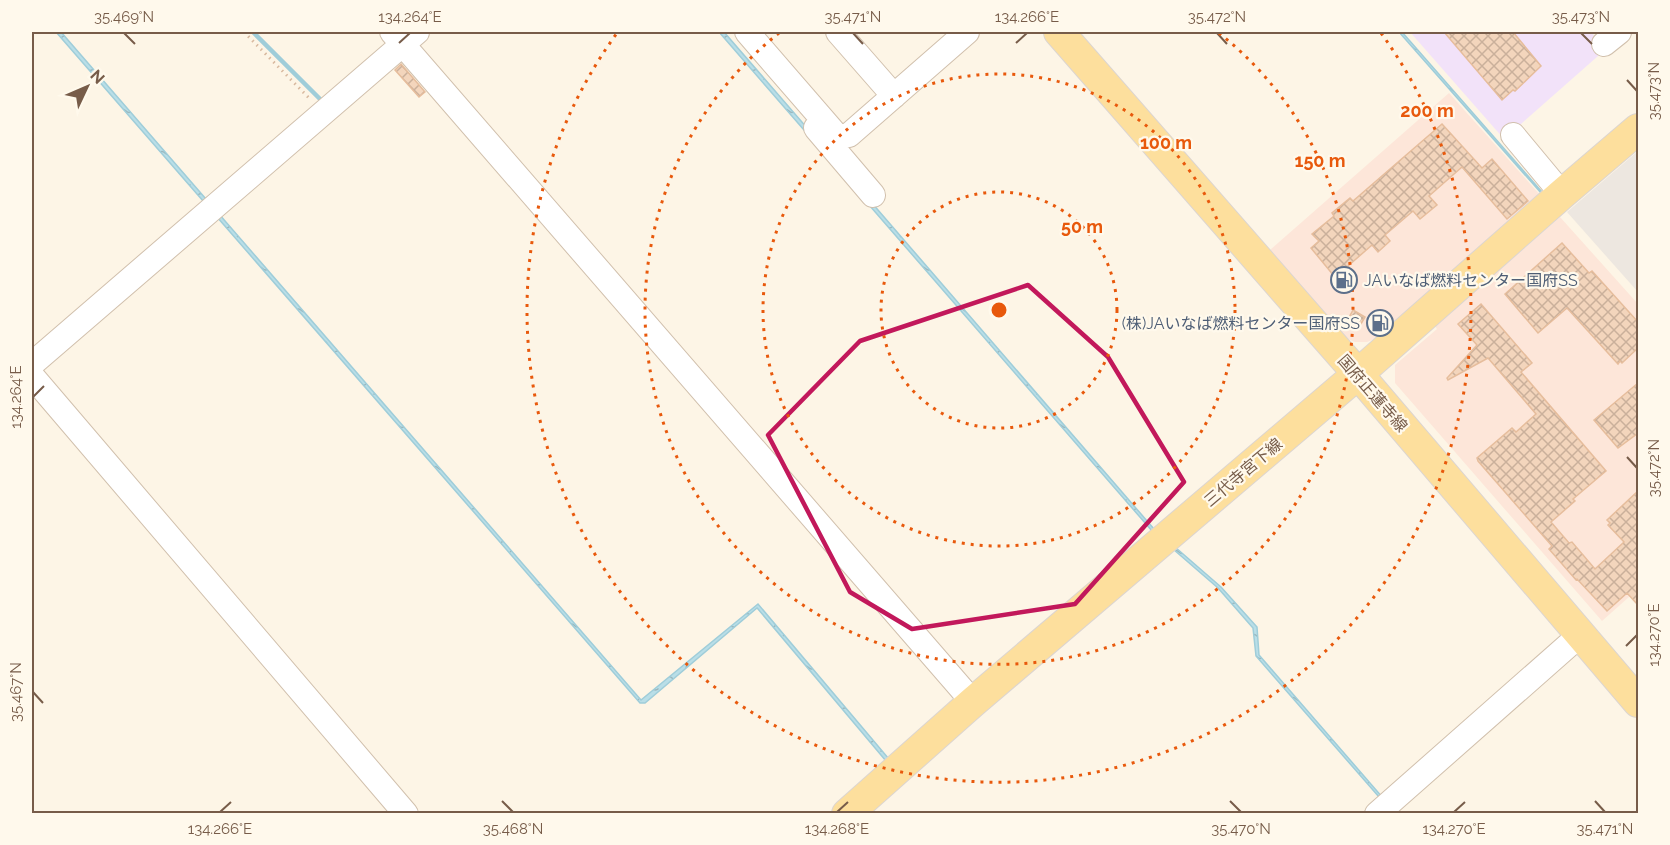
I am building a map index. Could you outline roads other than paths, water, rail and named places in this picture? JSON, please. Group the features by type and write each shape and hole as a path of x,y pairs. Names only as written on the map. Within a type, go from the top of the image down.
{"main road":[{"name":"国府正蓮寺線","path":"1059,32 1358,374 1638,702"},
{"name":"三代寺宮下線","path":"847,813 972,702 1358,374 1638,129"}],"street":[{"path":"732,32 873,195"},
{"path":"747,32 838,137 849,135 894,96 953,36"},
{"path":"838,32 894,96"},
{"path":"32,364 323,112 404,36 972,702"},
{"path":"1513,135 1562,194"},
{"path":"32,376 406,813"},
{"path":"1377,813 1580,635"}],"water":[{"path":"56,32 61,32 641,700 758,604 889,759 886,761 757,608 645,703 640,703"},
{"path":"719,32 724,32 1154,529 1152,531"},
{"path":"1399,32 1402,32 1541,193"},
{"path":"1175,547 1221,587 1257,627 1259,655 1396,813 1393,813 1256,656 1253,628 1218,588 1173,549"}],"waterway":[{"path":"253,32 324,103"}],"place":[{"name":"JAいなば燃料センター国府SS","path":"1344,280"},
{"name":"(株)JAいなば燃料センター国府SS","path":"1380,323"}]}
